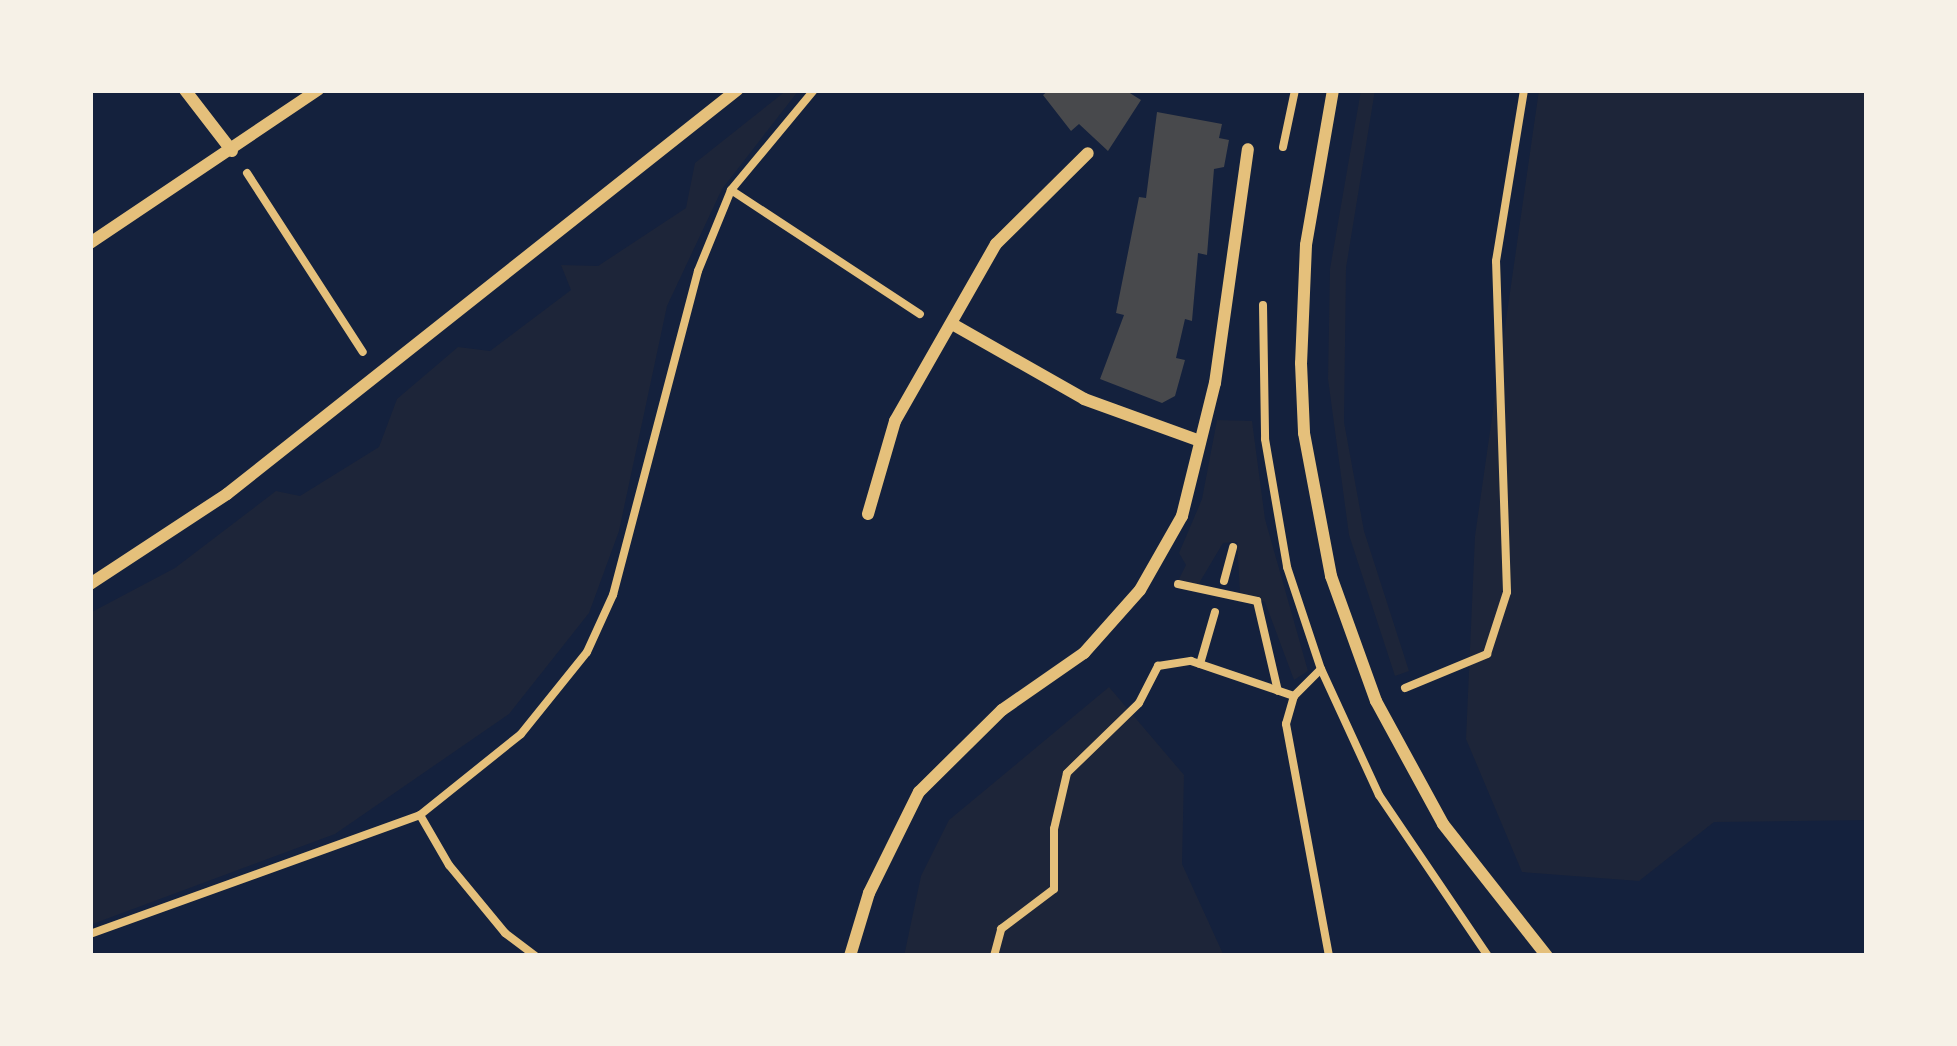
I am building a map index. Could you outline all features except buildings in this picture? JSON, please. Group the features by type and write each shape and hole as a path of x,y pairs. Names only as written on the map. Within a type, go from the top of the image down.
{"street":[{"path":"185,90 232,151"},
{"path":"90,243 318,90"},
{"path":"90,584 226,494 737,90"},
{"path":"1333,90 1306,245 1301,363 1304,433 1331,576 1376,701 1443,824 1547,956"},
{"path":"850,956 869,893 919,792 1002,710 1084,653 1147,577 1182,516 1200,440 1249,149"},
{"path":"868,514 896,421 996,244 1088,153"},
{"path":"952,329 1084,399 1200,440"}],"path":[{"path":"90,934 420,815 521,734 586,652 614,595 698,271 731,190 814,90"},
{"path":"1425,679 1487,654 1507,592 1496,261 1524,90"},
{"path":"232,151 376,373"},
{"path":"731,190 952,329"},
{"path":"1224,581 1233,547"},
{"path":"1147,577 1257,601 1278,691"},
{"path":"1200,664 1215,612"},
{"path":"994,956 1001,929 1054,890 1054,829 1067,773 1139,704 1158,666 1200,664 1294,696"},
{"path":"1321,669 1294,696 1286,724 1329,956"},
{"path":"420,815 448,865 535,956"}],"shaded area":[{"path":"787,90 799,90 722,189 667,306 619,531 589,613 509,714 335,834 90,925 90,613 175,568 276,491 300,496 379,447 397,399 458,347 490,351 571,290 561,265 598,266 686,208 695,163"},
{"path":"1361,90 1375,90 1346,268 1344,422 1364,531 1409,671 1395,676 1349,535 1328,379 1330,269"},
{"path":"1539,90 1867,90 1867,820 1714,822 1639,881 1522,872 1466,739 1475,536"},
{"path":"1217,420 1252,421 1265,519 1308,671 1294,680 1265,602 1240,592 1237,542 1223,543 1198,585 1178,581 1186,565 1179,553 1202,499"},
{"path":"1109,687 1184,775 1182,864 1224,956 904,956 921,876 949,820"}]}
